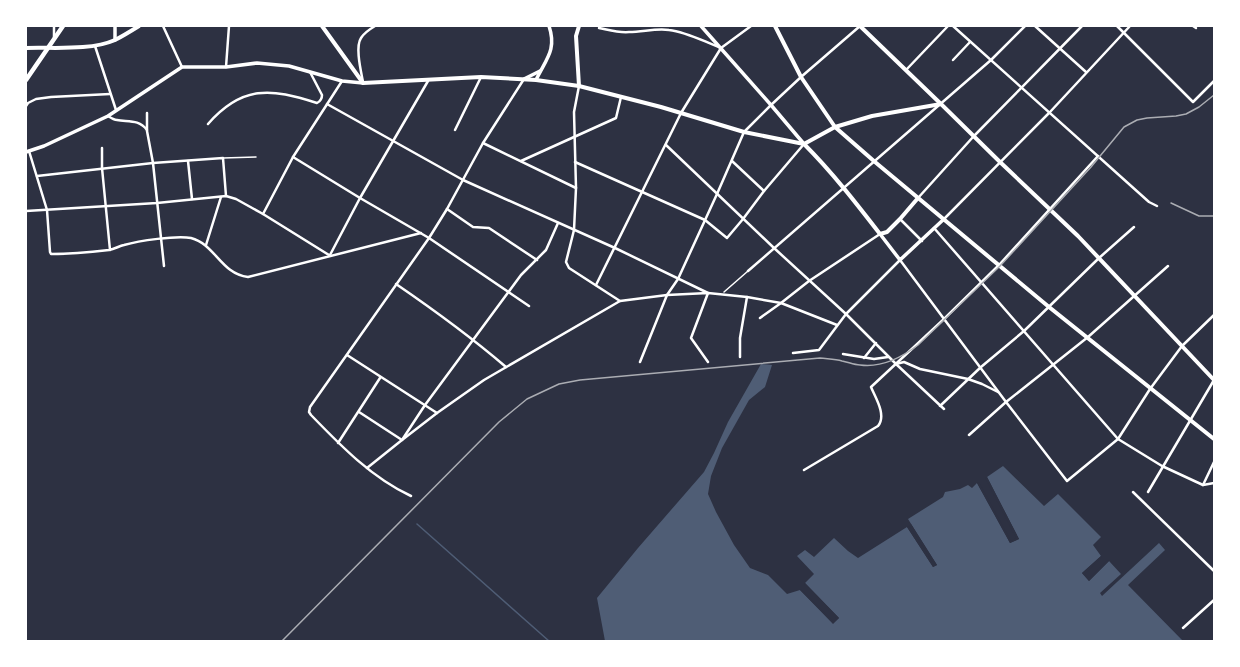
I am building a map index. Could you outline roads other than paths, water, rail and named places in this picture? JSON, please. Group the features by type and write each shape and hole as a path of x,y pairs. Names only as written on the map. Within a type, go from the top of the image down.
{"main road":[{"path":"26,80 54,38 64,26"},
{"path":"26,48 95,45 115,40 139,26"},
{"path":"322,26 363,83 481,78 536,80 579,86 681,113 744,132 804,144 843,187 880,234 887,232 918,198"},
{"path":"579,26 576,36 579,86"},
{"path":"776,26 801,77 835,127 1049,307 1088,337 1150,390 1214,440"},
{"path":"860,26 1099,258 1214,380"},
{"path":"804,144 835,127 872,116 941,104"}],"street":[{"path":"54,26 54,38"},
{"path":"115,26 115,40"},
{"path":"163,26 182,67"},
{"path":"226,67 229,26"},
{"path":"375,26 361,37 358,43 363,83 342,81 289,66 257,63 226,67 182,67 108,116 44,146 27,151 37,176 47,210 51,254 110,250 123,245 138,242 178,237 190,238 206,245 215,257 229,270 240,276 248,277 421,233"},
{"path":"536,80 550,54 552,46 549,26"},
{"path":"651,29 655,26"},
{"path":"575,162 705,220 727,238 804,144 701,26"},
{"path":"596,285 681,113 721,48 751,26"},
{"path":"640,362 667,295 678,279 744,132 801,77 860,26"},
{"path":"906,70 948,26"},
{"path":"953,26 1149,202 1157,206"},
{"path":"748,271 991,60 1025,26"},
{"path":"1035,26 1086,72"},
{"path":"918,198 973,137 1082,26"},
{"path":"1117,26 1193,102 1214,80"},
{"path":"793,353 819,350 846,314 900,260 922,241 1050,112 1130,26"},
{"path":"598,27 614,31 629,32 651,29 669,30 679,32 721,48"},
{"path":"953,60 970,42"},
{"path":"95,45 116,110"},
{"path":"411,496 385,482 338,443 311,415 309,412 310,407 429,238 483,144 524,79 540,71"},
{"path":"208,124 225,107 236,100 249,95 267,92 284,94 317,103 320,102 322,95 310,72"},
{"path":"455,130 481,78"},
{"path":"263,214 293,157 342,81"},
{"path":"330,256 360,198 428,81"},
{"path":"579,86 574,112 576,188 574,230 566,262 569,268 620,301"},
{"path":"26,106 28,102 43,98 110,94"},
{"path":"520,161 616,118 621,97"},
{"path":"327,104 463,180 615,248 708,294"},
{"path":"147,113 147,131 153,163 164,266"},
{"path":"108,116 115,120 139,123 144,125 147,131"},
{"path":"483,144 576,188"},
{"path":"666,145 809,281 846,314 944,409"},
{"path":"102,148 102,168 107,206 110,250"},
{"path":"804,470 878,426 882,419 871,387 999,265 1098,156"},
{"path":"293,157 429,238 529,306"},
{"path":"37,176 153,163 223,158 226,196"},
{"path":"188,161 192,199"},
{"path":"732,161 764,191"},
{"path":"26,210 31,211 157,203 226,196 236,199 263,214 330,256"},
{"path":"206,245 221,197"},
{"path":"446,209 474,227 489,228 536,260"},
{"path":"900,219 922,241"},
{"path":"402,440 425,405 508,292 521,275 546,250 558,223"},
{"path":"940,406 981,367 1024,331 1099,258 1134,227"},
{"path":"934,228 1118,439 1162,466 1203,485 1214,483"},
{"path":"760,318 782,303 809,281 880,234 1006,402 1068,481 1118,439 1150,390 1182,346 1214,315"},
{"path":"969,435 1006,402 1088,337 1168,266"},
{"path":"396,284 427,304 506,367"},
{"path":"708,294 691,338 708,362"},
{"path":"367,468 437,413 484,380 620,301 667,295 708,294 747,297 782,303 837,325"},
{"path":"740,357 740,338 747,297"},
{"path":"864,358 876,343"},
{"path":"843,354 878,359 889,357"},
{"path":"347,355 380,378 437,413"},
{"path":"896,364 904,362 920,369 968,379 999,392"},
{"path":"338,443 380,378"},
{"path":"1148,492 1214,380"},
{"path":"359,412 402,440"},
{"path":"1203,485 1214,462"},
{"path":"1133,492 1214,571"},
{"path":"1183,628 1214,600"}],"lane":[{"path":"223,158 256,157"},
{"path":"724,292 748,271"}],"water":[{"path":"761,364 772,365 765,387 749,400 722,448 711,476 708,494 734,545 750,568 768,575 787,594 800,590 833,623 839,618 805,583 814,574 797,556 805,550 814,557 834,538 858,558 907,527 933,567 937,565 908,519 943,497 945,492 960,489 968,485 972,488 977,483 1010,543 1019,539 987,477 1003,466 1044,506 1058,494 1101,537 1093,545 1101,556 1082,573 1089,581 1109,561 1121,574 1100,593 1102,596 1159,543 1165,550 1128,585 1183,641 605,641 597,598 704,472 728,422"}],"waterway":[{"path":"417,524 549,641"}],"railway":[{"path":"282,641 499,422 527,399 559,384 580,380 820,358 868,366 884,363 898,358 918,345 1000,266 1091,167 1124,127 1137,120 1186,114 1199,107 1214,95"},
{"path":"1171,203 1199,216 1214,216"}]}
